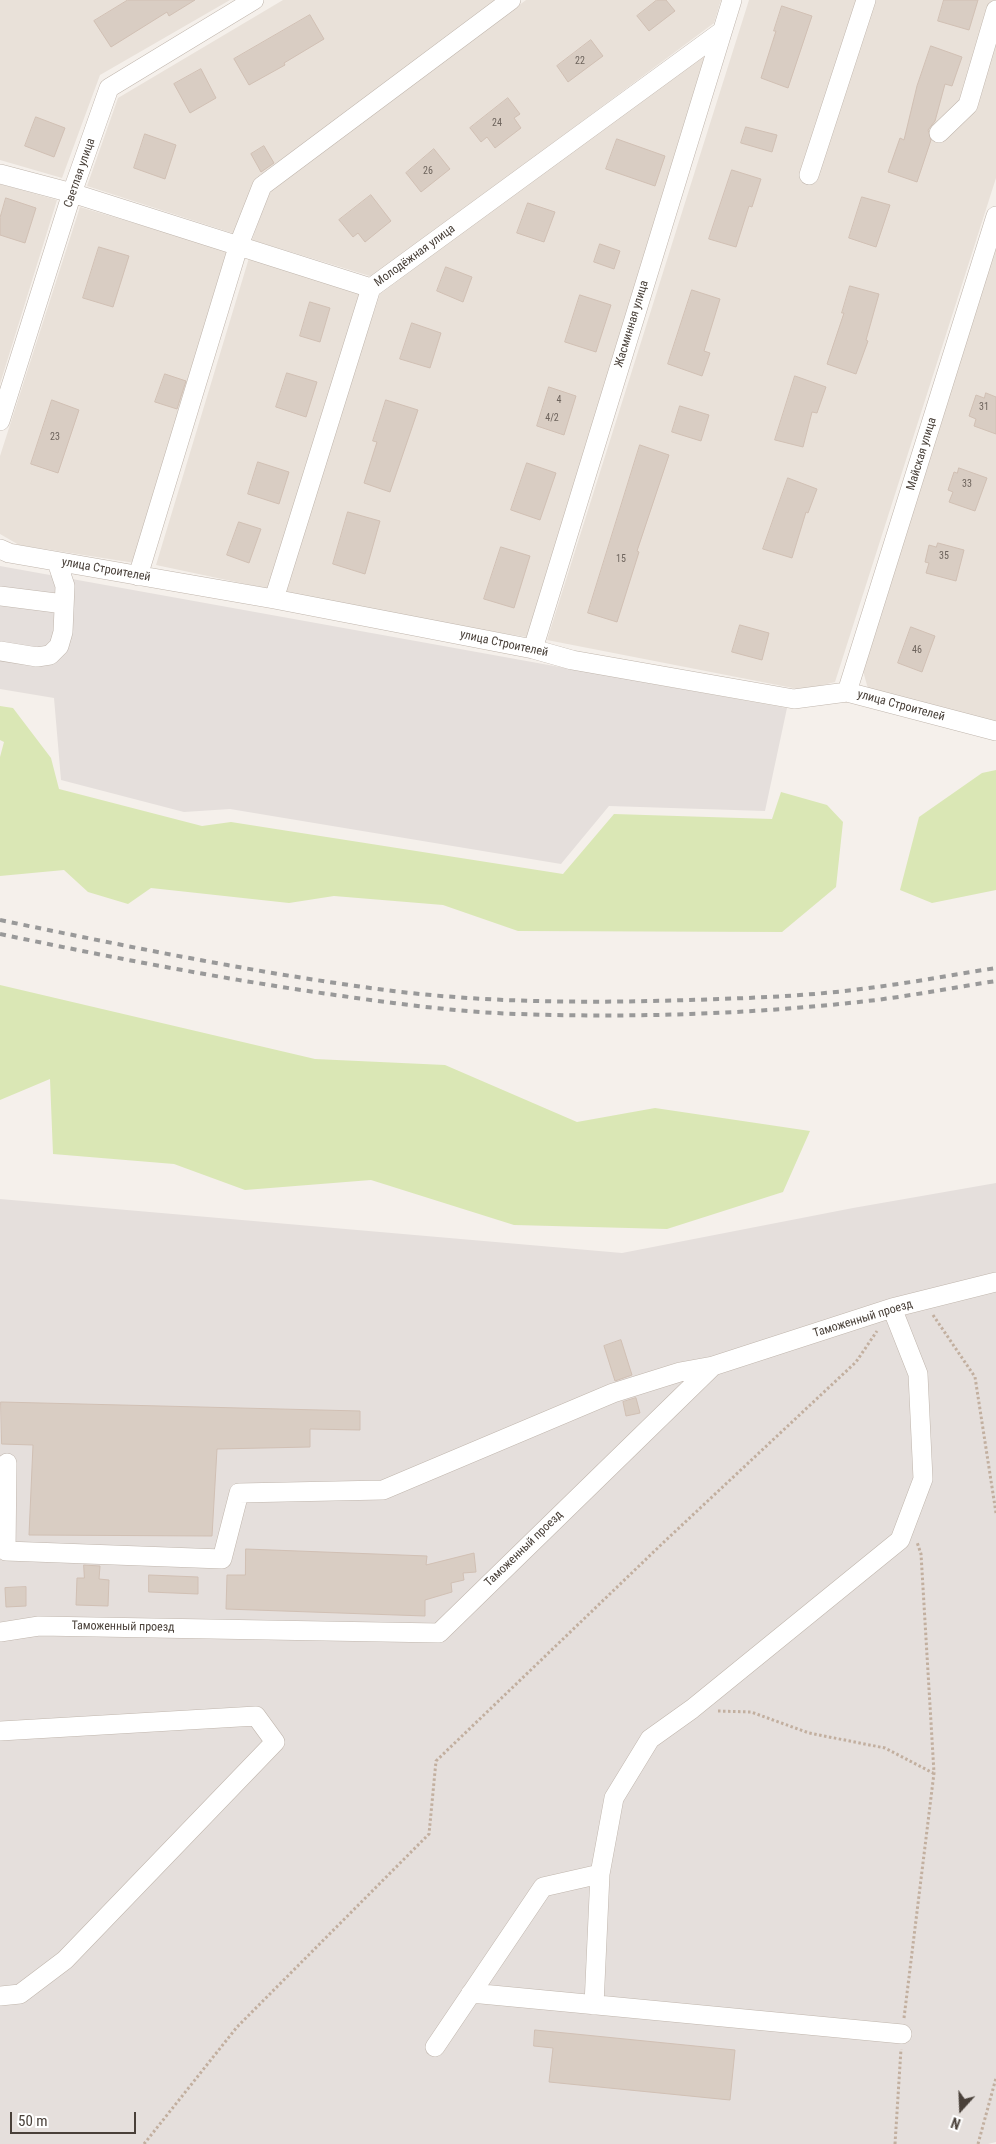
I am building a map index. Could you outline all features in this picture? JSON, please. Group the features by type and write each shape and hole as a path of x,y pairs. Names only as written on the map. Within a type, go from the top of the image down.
{"street":[{"name":"Светлая улица","path":"0,421 72,193 110,88 254,0"},
{"path":"138,576 238,247 262,186 511,0"},
{"name":"Жасминная улица","path":"533,649 732,0"},
{"path":"809,175 866,0"},
{"path":"939,133 968,105 996,10"},
{"name":"Молодёжная улица","path":"274,599 371,288 721,32"},
{"path":"0,174 72,193 371,288"},
{"name":"Майская улица","path":"847,692 996,216"},
{"name":"улица Строителей","path":"5,551 57,562 274,599 533,649 572,660 794,699 847,692 996,731"},
{"path":"0,651 37,657 50,654 59,646 63,632 65,586 57,562"},
{"path":"0,596 64,604"},
{"name":"Таможенный проезд","path":"0,1632 39,1626 438,1632 713,1366 892,1308 996,1282"},
{"path":"594,2005 600,1874 614,1798 650,1739 692,1709 900,1540 923,1479 918,1374 892,1308"},
{"path":"7,1463 6,1551 222,1559 240,1493 383,1490 613,1393 680,1372 713,1366"},
{"path":"0,1731 256,1716 275,1742 65,1960 20,1994 0,1996"},
{"path":"435,2047 543,1887 600,1874"},
{"path":"470,1993 902,2034"}],"path":[{"path":"924,1301 975,1377 996,1513"},
{"path":"144,2144 237,2027 429,1834 436,1761 665,1541 856,1362 892,1308"},
{"path":"895,2144 902,2034 934,1773 921,1554 909,1515"},
{"path":"692,1709 751,1712 809,1733 885,1748 934,1773"},
{"path":"978,2144 996,2078"}],"shaded area":[{"path":"0,0 230,0 100,75 62,178 0,160"},
{"path":"283,0 500,0 256,178 235,234 87,186 118,98"},
{"path":"526,0 721,0 714,23 373,277 252,240 269,191"},
{"path":"749,0 996,0 996,178 835,682 803,690 547,640"},
{"path":"710,48 527,637 289,599 281,586 380,294"},
{"path":"0,184 57,200 0,384"},
{"path":"80,207 231,252 135,563 19,545 0,534 0,456"},
{"path":"996,244 996,723 868,689 862,667"},
{"path":"249,258 363,294 269,589 156,565"},
{"path":"0,566 787,708 765,811 609,806 561,864 230,809 184,812 61,780 54,698 0,689"},
{"path":"996,1183 996,2142 988,2144 0,2144 0,1199 622,1253 853,1208"}],"green space":[{"path":"0,706 13,708 51,758 59,789 202,826 231,822 563,874 614,814 772,819 781,792 827,805 843,822 836,887 782,932 518,931 443,905 334,896 289,903 151,888 128,904 88,892 64,870 0,876 0,757 4,742 0,740"},
{"path":"996,770 996,890 932,903 900,890 919,817 982,773"},
{"path":"0,985 315,1059 445,1065 577,1122 655,1108 810,1131 783,1192 667,1229 514,1225 371,1180 245,1190 174,1164 53,1154 50,1079 0,1100"}],"building":[{"path":"128,0 195,0 169,16 167,12 111,47 94,21"},
{"path":"657,0 666,0 675,11 649,31 637,16"},
{"path":"944,0 978,0 969,30 938,21"},
{"path":"782,6 812,16 788,88 761,78"},
{"path":"310,15 324,39 284,63 285,65 249,85 234,59"},
{"path":"591,40 603,56 568,82 557,66"},
{"path":"931,46 962,57 952,86 945,84 935,121 928,130 931,140 917,182 888,172 900,138 904,140 917,86"},
{"path":"201,69 216,98 190,113 174,84"},
{"path":"508,98 520,114 514,118 521,128 495,148 487,137 481,142 470,128"},
{"path":"36,117 65,128 54,157 25,146"},
{"path":"746,127 777,135 772,152 741,143"},
{"path":"145,134 176,145 165,179 134,168"},
{"path":"617,139 665,156 655,186 606,169"},
{"path":"264,146 274,163 261,172 251,154"},
{"path":"434,149 450,169 421,192 406,173"},
{"path":"732,170 761,179 752,207 749,206 736,247 709,239"},
{"path":"371,195 391,221 365,242 358,233 353,237 339,220"},
{"path":"862,197 890,205 876,247 849,238"},
{"path":"6,198 36,208 25,243 0,235 0,218"},
{"path":"528,203 555,212 544,242 517,233"},
{"path":"600,244 620,251 614,269 594,262"},
{"path":"99,247 129,256 113,307 83,298"},
{"path":"446,267 472,277 463,302 437,291"},
{"path":"850,286 879,294 866,340 868,341 856,374 827,364 844,313 842,313"},
{"path":"692,290 720,299 704,351 710,353 702,376 668,364"},
{"path":"580,295 611,305 596,352 565,342"},
{"path":"310,302 330,308 320,342 300,336"},
{"path":"412,323 441,333 430,368 400,359"},
{"path":"287,373 317,382 306,417 276,407"},
{"path":"165,374 186,381 177,409 155,402"},
{"path":"795,376 826,387 817,413 812,412 803,447 775,440"},
{"path":"549,387 576,396 564,435 537,426"},
{"path":"986,393 996,397 996,434 974,426 976,419 969,416 976,395 984,398"},
{"path":"52,400 79,410 58,473 31,464"},
{"path":"386,400 418,410 390,492 364,483 377,442 373,441"},
{"path":"680,406 709,415 701,441 672,432"},
{"path":"640,445 669,455 637,551 639,552 617,622 588,613"},
{"path":"258,462 289,472 279,504 248,494"},
{"path":"527,463 556,473 540,520 511,510"},
{"path":"959,468 987,478 975,511 949,502 953,492 948,490 954,472 957,473"},
{"path":"788,478 817,489 808,513 806,512 792,558 763,549"},
{"path":"348,512 380,521 365,574 333,564"},
{"path":"239,522 261,529 249,563 227,555"},
{"path":"938,543 964,550 956,581 926,573 929,563 925,562 929,545 936,547"},
{"path":"501,547 530,556 514,608 484,599"},
{"path":"740,625 769,633 762,660 732,652"},
{"path":"911,627 935,636 922,672 898,663"},
{"path":"621,1340 632,1375 615,1381 604,1346"},
{"path":"636,1398 640,1413 626,1416 623,1402"},
{"path":"1,1402 360,1411 360,1430 310,1429 310,1447 217,1449 212,1536 29,1535 33,1445 2,1444"},
{"path":"246,1549 427,1556 426,1565 474,1553 476,1572 463,1573 464,1580 451,1583 452,1592 425,1600 425,1616 226,1609 227,1575 245,1575"},
{"path":"84,1565 100,1566 99,1579 109,1580 108,1606 76,1605 77,1578 84,1578"},
{"path":"149,1575 198,1577 198,1594 149,1592"},
{"path":"26,1587 26,1606 6,1607 5,1588"},
{"path":"535,2030 735,2050 730,2100 549,2082 553,2048 534,2046"}],"railway":[{"path":"0,920 294,977 393,991 504,1000 616,1002 830,993 996,968"},
{"path":"0,934 164,967 287,988 399,1004 494,1013 652,1015 742,1012 876,1000 996,981"}]}
